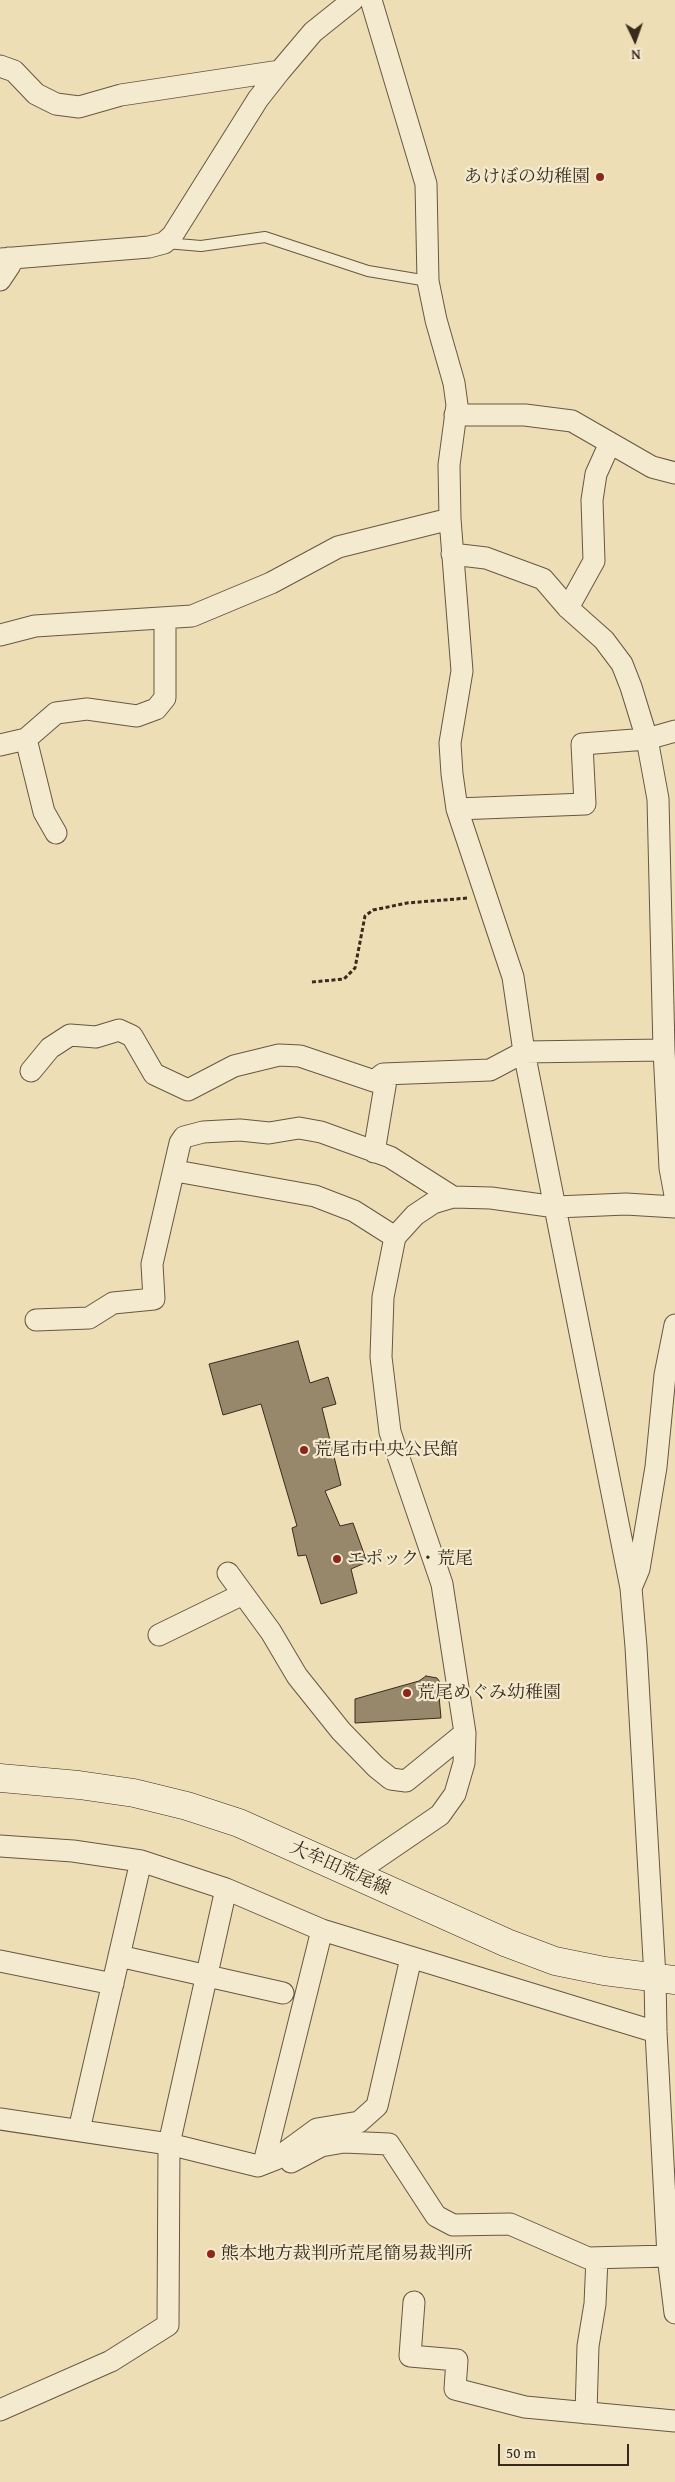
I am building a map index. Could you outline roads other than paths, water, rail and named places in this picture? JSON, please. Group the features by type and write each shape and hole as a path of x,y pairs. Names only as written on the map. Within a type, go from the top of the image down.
{"main road":[{"name":"大牟田荒尾線","path":"0,1778 80,1785 134,1793 187,1806 239,1822 352,1875 507,1943 555,1961 604,1971 665,1978"}],"street":[{"path":"4,259 149,247 164,242 172,236 258,99 313,32 353,0"},
{"path":"371,0 426,184 428,281 436,320 454,383 455,415 449,465 450,519 462,672 450,744 457,809 512,977 524,1052 630,1588 665,1978 656,2032 668,2256 675,2313"},
{"path":"0,66 14,70 36,94 56,104 79,107 121,95 280,71"},
{"path":"0,280 10,266 4,259"},
{"path":"455,415 525,415 572,421 652,467 675,473"},
{"path":"568,608 594,561 592,500 596,474 610,443"},
{"path":"0,635 36,626 165,620 192,616 271,584 338,547 450,519"},
{"path":"452,554 486,558 543,579 568,608 604,640 622,664 647,739 658,799 664,1050 670,1168 675,1195"},
{"path":"0,745 26,739 56,713 87,709 137,716 156,709 165,698 165,620"},
{"path":"457,809 586,804 582,744 647,739 675,731"},
{"path":"26,739 44,812 56,833"},
{"path":"31,1072 50,1048 70,1035 96,1037 119,1030 132,1036 154,1074 188,1090 234,1066 279,1055 300,1056 374,1081 387,1074 490,1070 524,1052 664,1050"},
{"path":"374,1152 387,1074"},
{"path":"36,1320 89,1318 113,1303 154,1299 152,1264 176,1171 180,1143 184,1137 203,1132 240,1130 269,1133 299,1128 321,1132 390,1157 453,1197"},
{"path":"176,1171 315,1196 354,1210 395,1237"},
{"path":"352,1875 440,1815 455,1794 464,1763 465,1733 442,1584 390,1432 381,1357 383,1297 395,1237 415,1216 434,1203 453,1197 491,1198 556,1207 626,1204 675,1207"},
{"path":"630,1588 639,1569 656,1467 665,1376 675,1326"},
{"path":"228,1573 271,1632 297,1676 340,1731 376,1767 391,1779 406,1780 465,1733"},
{"path":"159,1636 243,1594"},
{"path":"0,1846 73,1851 141,1861 226,1889 322,1930 656,2032"},
{"path":"79,2130 141,1861"},
{"path":"0,2410 111,2361 168,2325 169,2144 226,1889"},
{"path":"270,2161 322,1930"},
{"path":"119,1956 283,1993"},
{"path":"0,2119 169,2144 258,2166 270,2161 317,2129 358,2122 377,2106 411,1958"},
{"path":"0,1961 113,1984"},
{"path":"270,2161 293,2162 321,2146 344,2142 389,2144 436,2216 453,2225 510,2224 588,2258 668,2256"},
{"path":"586,2413 588,2346 595,2304 597,2258"},
{"path":"414,2302 410,2356 456,2360 455,2389 525,2407 675,2421"}],"lane":[{"path":"164,242 201,246 265,237 368,271 428,281"}],"place":[{"name":"あけぼの幼稚園","path":"600,177"},
{"name":"荒尾市中央公民館","path":"304,1450"},
{"name":"エポック・荒尾","path":"337,1559"},
{"name":"荒尾めぐみ幼稚園","path":"407,1693"},
{"name":"熊本地方裁判所荒尾簡易裁判所","path":"211,2254"}]}
